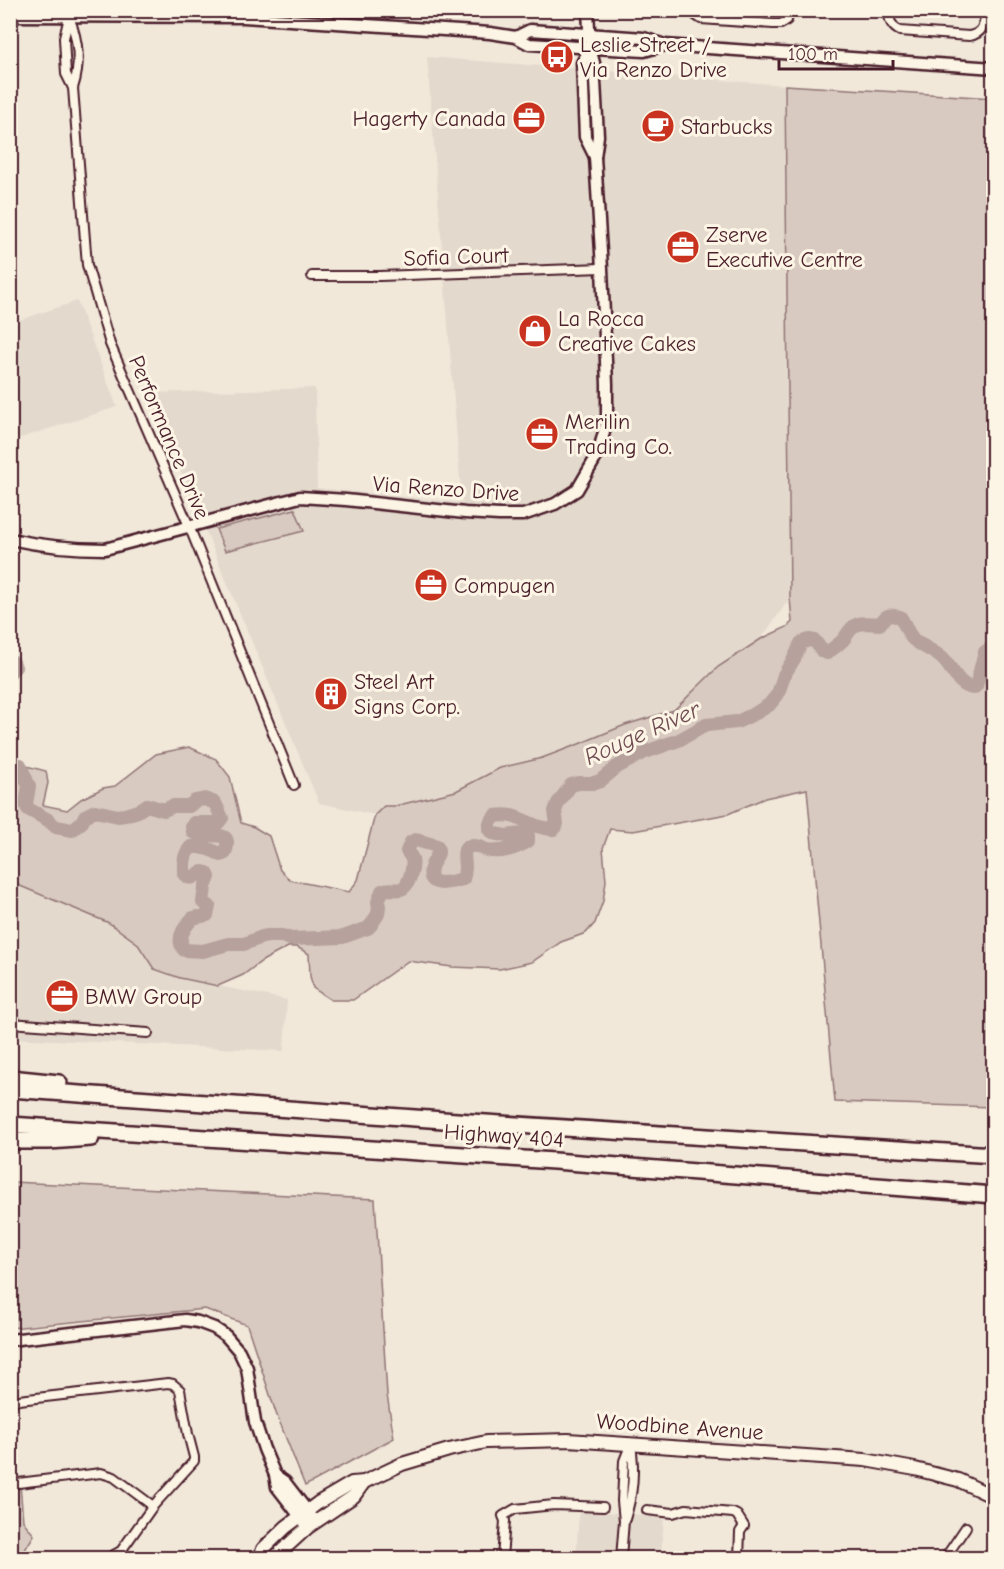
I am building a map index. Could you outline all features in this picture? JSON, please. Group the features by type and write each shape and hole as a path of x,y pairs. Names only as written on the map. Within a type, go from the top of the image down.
{"highway":[{"path":"10,1078 156,1092 276,1108"},
{"name":"Highway 404","path":"10,1089 993,1155"},
{"name":"Highway 404","path":"10,1125 554,1161 993,1195"},
{"path":"10,1141 49,1141 146,1134"}],"main road":[{"name":"Woodbine Avenue","path":"260,1558 263,1549 303,1514 352,1483 364,1482 402,1464 486,1442 568,1440 865,1460 958,1480 993,1497"},
{"name":"Woodbine Avenue","path":"274,1558 312,1524 354,1497 364,1482"}],"street":[{"name":"Via Renzo Drive","path":"10,539 41,546 105,549 300,497 498,515 523,515 555,504 577,490 598,454 607,421 602,268 595,157 585,137 582,73 582,63 590,48 588,10"},
{"path":"693,10 695,15 701,19 773,24 787,21 790,10"},
{"path":"888,10 889,20 900,31 969,36 981,31 986,10"},
{"path":"10,16 244,17 490,33 516,37 529,44 644,51 665,45"},
{"name":"Performance Drive","path":"69,17 63,38 66,74 73,88 87,265 110,344 189,526 294,784"},
{"name":"Performance Drive","path":"69,17 77,38 78,74 73,88"},
{"path":"516,37 530,30 645,38 665,45 993,68"},
{"name":"Sofia Court","path":"312,276 380,276 602,268"},
{"path":"10,1023 148,1033"},
{"path":"10,1340 185,1320 213,1328 233,1343 244,1361 255,1422 264,1449 275,1475 285,1482 303,1514 312,1524"},
{"path":"10,1401 168,1383 177,1386 182,1395 194,1461 153,1506 121,1551 108,1558"},
{"path":"621,1558 624,1521 622,1501 624,1461 631,1443"},
{"path":"10,1484 101,1473 114,1477 153,1506"},
{"path":"502,1558 505,1521 503,1516 515,1509 554,1505 603,1507"},
{"path":"647,1510 673,1513 686,1509 728,1512 736,1515 744,1526 740,1532 738,1558"},
{"path":"945,1558 966,1527"}],"shaded area":[{"path":"427,57 785,85 790,598 761,639 718,667 674,710 625,725 542,758 500,768 456,791 395,806 384,806 375,815 319,803 148,393 315,388 317,488 462,503"},
{"path":"785,85 993,98 993,1107 835,1102 807,789 765,798 728,814 633,831 610,829 603,848 606,881 603,901 595,923 586,933 561,942 532,962 500,969 452,967 408,961 353,1000 331,1000 313,988 309,954 297,947 288,947 262,961 243,975 218,986 180,978 154,969 137,943 109,923 11,883 11,762 46,771 48,783 43,805 67,810 81,799 103,788 115,786 156,754 189,747 216,759 230,777 241,823 254,827 269,836 280,870 290,880 349,892 358,880 375,815 384,806 395,806 456,791 500,768 542,758 625,725 674,710 718,667 792,622"},
{"path":"77,301 117,407 11,441 11,323"},
{"path":"295,509 304,531 225,551 216,529"},
{"path":"10,883 109,923 137,943 155,969 180,978 287,1000 284,1051 11,1038"},
{"path":"11,1182 375,1199 387,1395 394,1438 305,1486 276,1413 247,1325 205,1309 11,1328"},
{"path":"20,1484 23,1521 34,1535 20,1558 11,1558 11,1486"},
{"path":"579,1510 664,1517 661,1558 576,1558"}],"waterway":[{"name":"Rouge River","path":"10,765 20,765 29,786 26,804 28,809 56,827 72,830 82,822 85,816 95,811 118,816 138,811 147,805 164,810 173,806 189,806 195,801 205,799 215,803 222,818 218,823 194,823 193,832 222,836 227,841 227,846 225,853 221,855 199,847 191,847 184,860 184,874 187,877 192,878 203,872 209,877 203,902 209,906 207,915 193,918 184,929 181,937 184,950 203,951 228,944 244,944 268,936 282,936 291,939 343,937 371,925 378,914 378,902 382,891 401,889 406,885 412,867 412,859 407,851 411,842 416,840 437,846 437,855 430,875 436,882 453,882 463,879 464,853 467,847 475,846 492,851 503,851 528,841 528,836 522,834 506,836 492,833 489,829 490,823 495,816 510,816 537,826 554,829 557,824 555,811 558,803 571,785 600,781 617,767 643,753 679,740 706,725 737,722 769,705 778,694 784,675 801,643 809,640 815,641 822,651 827,653 856,625 880,624 885,618 893,615 900,617 912,638 947,663 963,684 973,688 976,686 985,652 991,648 994,649"},
{"name":"Rouge River","path":"10,661 15,667 10,672"}],"place":[{"name":"Leslie Street / Via Renzo Drive","path":"557,57"},
{"name":"Hagerty Canada","path":"529,118"},
{"name":"Starbucks","path":"658,126"},
{"name":"Zserve Executive Centre","path":"683,247"},
{"name":"La Rocca Creative Cakes","path":"535,331"},
{"name":"Merilin Trading Co.","path":"542,434"},
{"name":"Compugen","path":"431,585"},
{"name":"Steel Art Signs Corp.","path":"331,694"},
{"name":"BMW Group","path":"62,996"}]}
